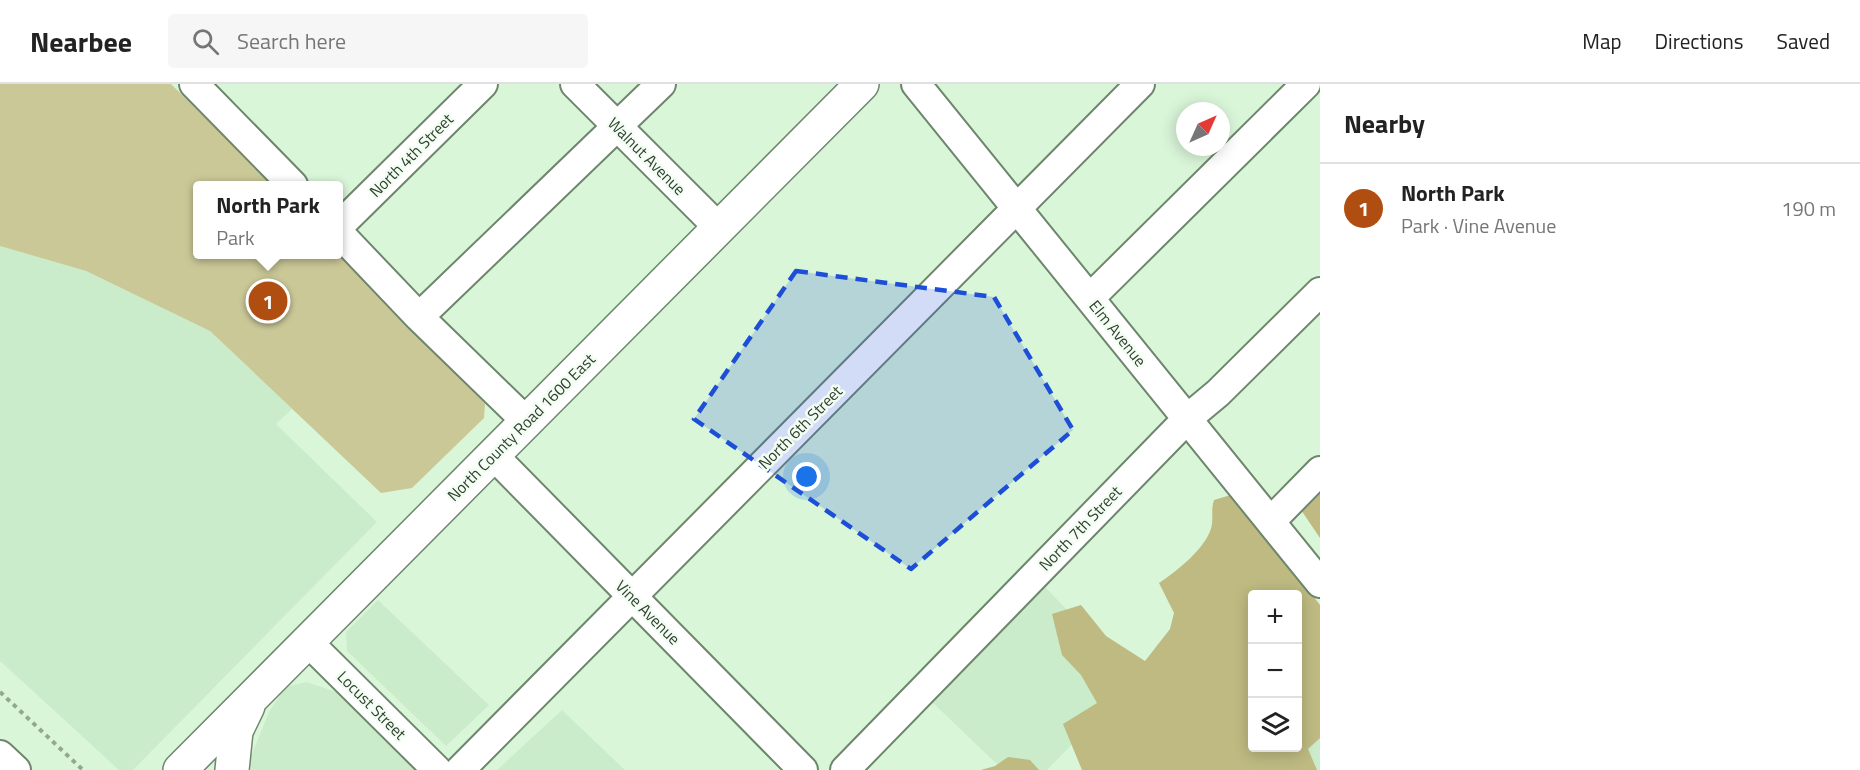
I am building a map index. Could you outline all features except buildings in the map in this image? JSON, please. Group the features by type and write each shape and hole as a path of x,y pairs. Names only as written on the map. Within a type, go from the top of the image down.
{"main road":[{"name":"North County Road 1600 East","path":"180,770 862,84"},
{"path":"232,770 236,731 253,696"}],"street":[{"path":"194,84 288,181"},
{"name":"North 4th Street","path":"343,222 483,84"},
{"name":"Walnut Avenue","path":"575,84 719,228"},
{"path":"419,317 661,84"},
{"name":"Elm Avenue","path":"915,84 1320,583"},
{"name":"North 6th Street","path":"460,770 1140,84"},
{"path":"1090,298 1306,84"},
{"path":"343,236 419,317 527,422"},
{"name":"North 7th Street","path":"845,770 1188,418 1218,393 1320,292"},
{"name":"Vine Avenue","path":"493,455 803,770"},
{"path":"1271,521 1320,471"},
{"name":"Locust Street","path":"307,641 437,770"},
{"path":"0,755 16,770"}],"path":[{"path":"0,692 83,770"}],"highlighted area":[{"path":"796,271 994,297 1073,430 911,569 694,419"}],"shaded area":[{"path":"0,84 171,84 269,181 193,181 193,259 343,259 343,256 451,365 485,404 484,418 412,488 381,493 210,331 86,271 0,246"},
{"path":"0,246 86,271 210,331 292,409 276,424 377,522 133,770 119,770 0,661"},
{"path":"1320,464 1320,538 1299,507"},
{"path":"1234,494 1320,605 1320,738 1308,749 1317,770 1082,770 1063,724 1097,703 1081,675 1062,655 1052,614 1081,605 1106,636 1145,661 1170,629 1174,613 1159,583 1182,565 1205,541 1212,524 1214,500"},
{"path":"1045,587 1135,680 1047,770 1003,770 932,702"},
{"path":"378,600 489,705 446,746 347,651 346,632"},
{"path":"307,682 342,694 420,770 252,770 249,761 269,712 285,687"},
{"path":"1320,708 1320,770 1293,770 1297,752 1302,752 1302,741"},
{"path":"562,710 625,770 497,770"},
{"path":"1008,757 1030,760 1039,770 981,770 995,766"}],"place":[{"name":"North Park","path":"268,301"}]}
